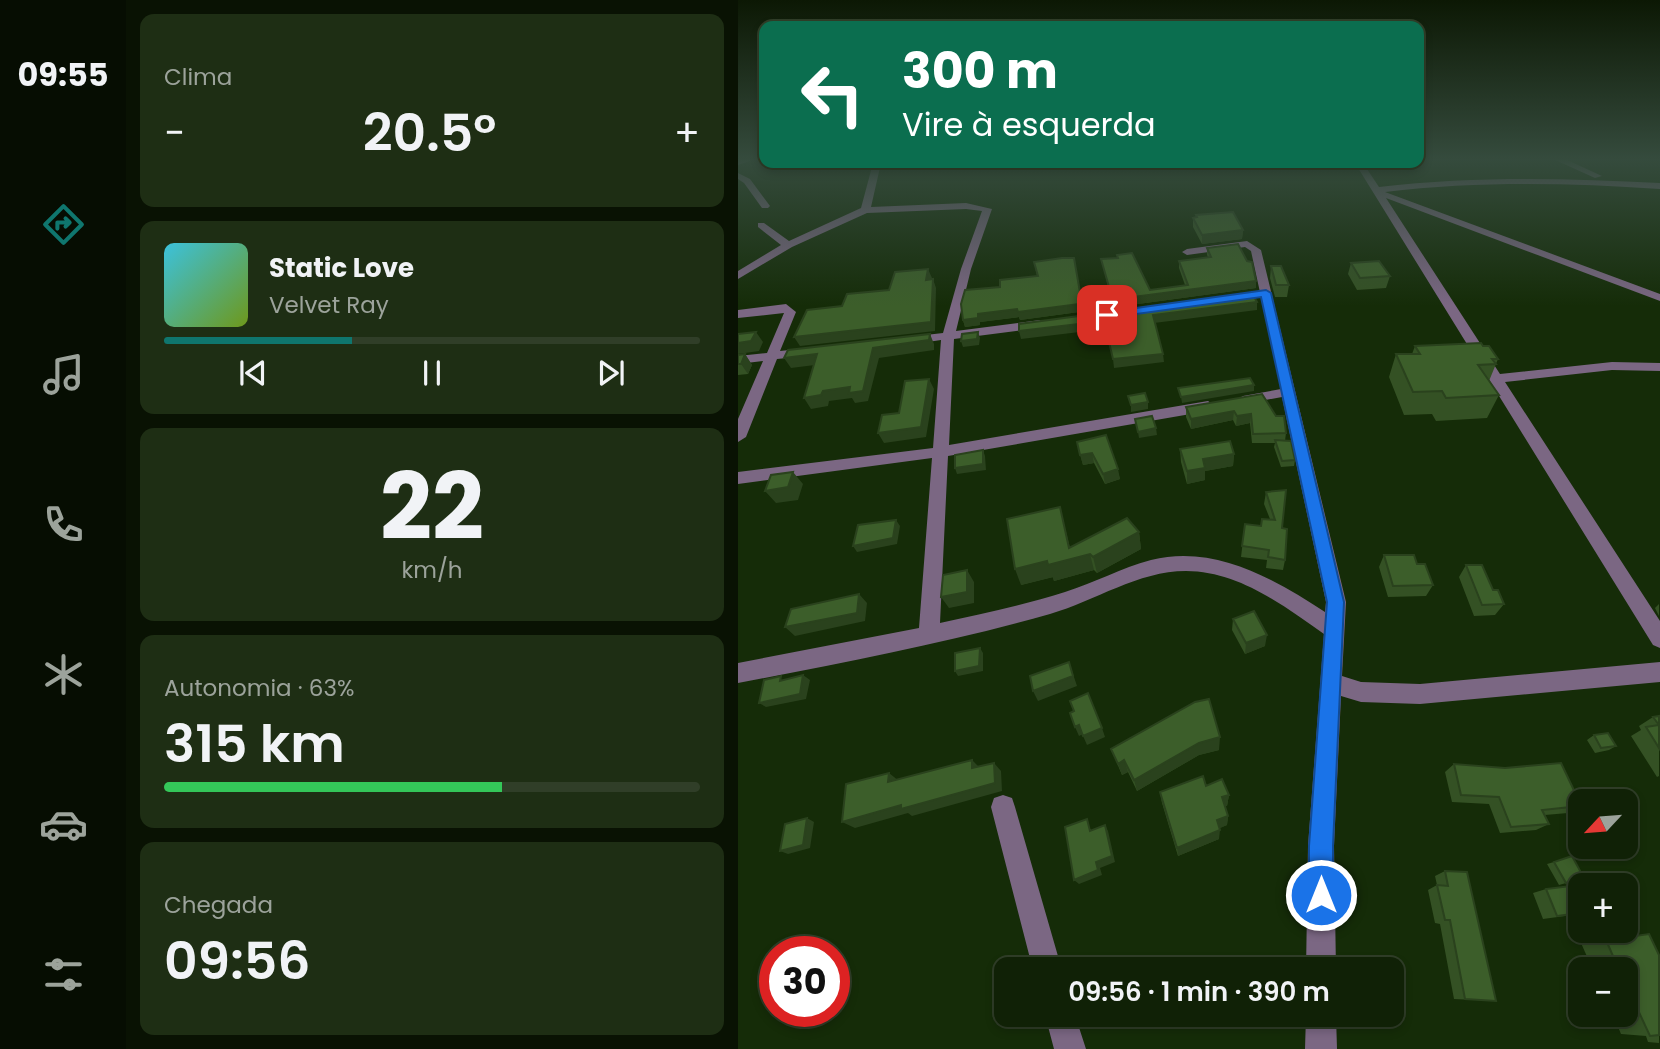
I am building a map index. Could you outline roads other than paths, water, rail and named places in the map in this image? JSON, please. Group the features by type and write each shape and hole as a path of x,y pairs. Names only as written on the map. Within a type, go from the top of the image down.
{"street":[{"path":"738,276 788,245 865,210 917,208"},
{"path":"929,634 948,336 966,269 988,209 986,208"},
{"path":"1388,208 1660,639"},
{"path":"1422,208 1660,298"},
{"path":"761,225 788,245"},
{"path":"1187,251 1247,244 1254,247 1259,294 1289,392 1336,602 1321,846 1321,957"},
{"path":"738,314 790,309 774,356 738,437"},
{"path":"895,342 1059,321"},
{"path":"738,360 828,350"},
{"path":"1496,379 1612,366 1660,367"},
{"path":"738,478 940,452 1289,392"},
{"path":"738,673 846,654 1052,605 1155,568 1187,563 1229,570 1259,582 1335,630"},
{"path":"1330,682 1361,692 1420,694 1660,672"},
{"path":"1003,807 1044,957"},
{"path":"1064,1027 1070,1049"},
{"path":"1321,1027 1321,1049"}]}
